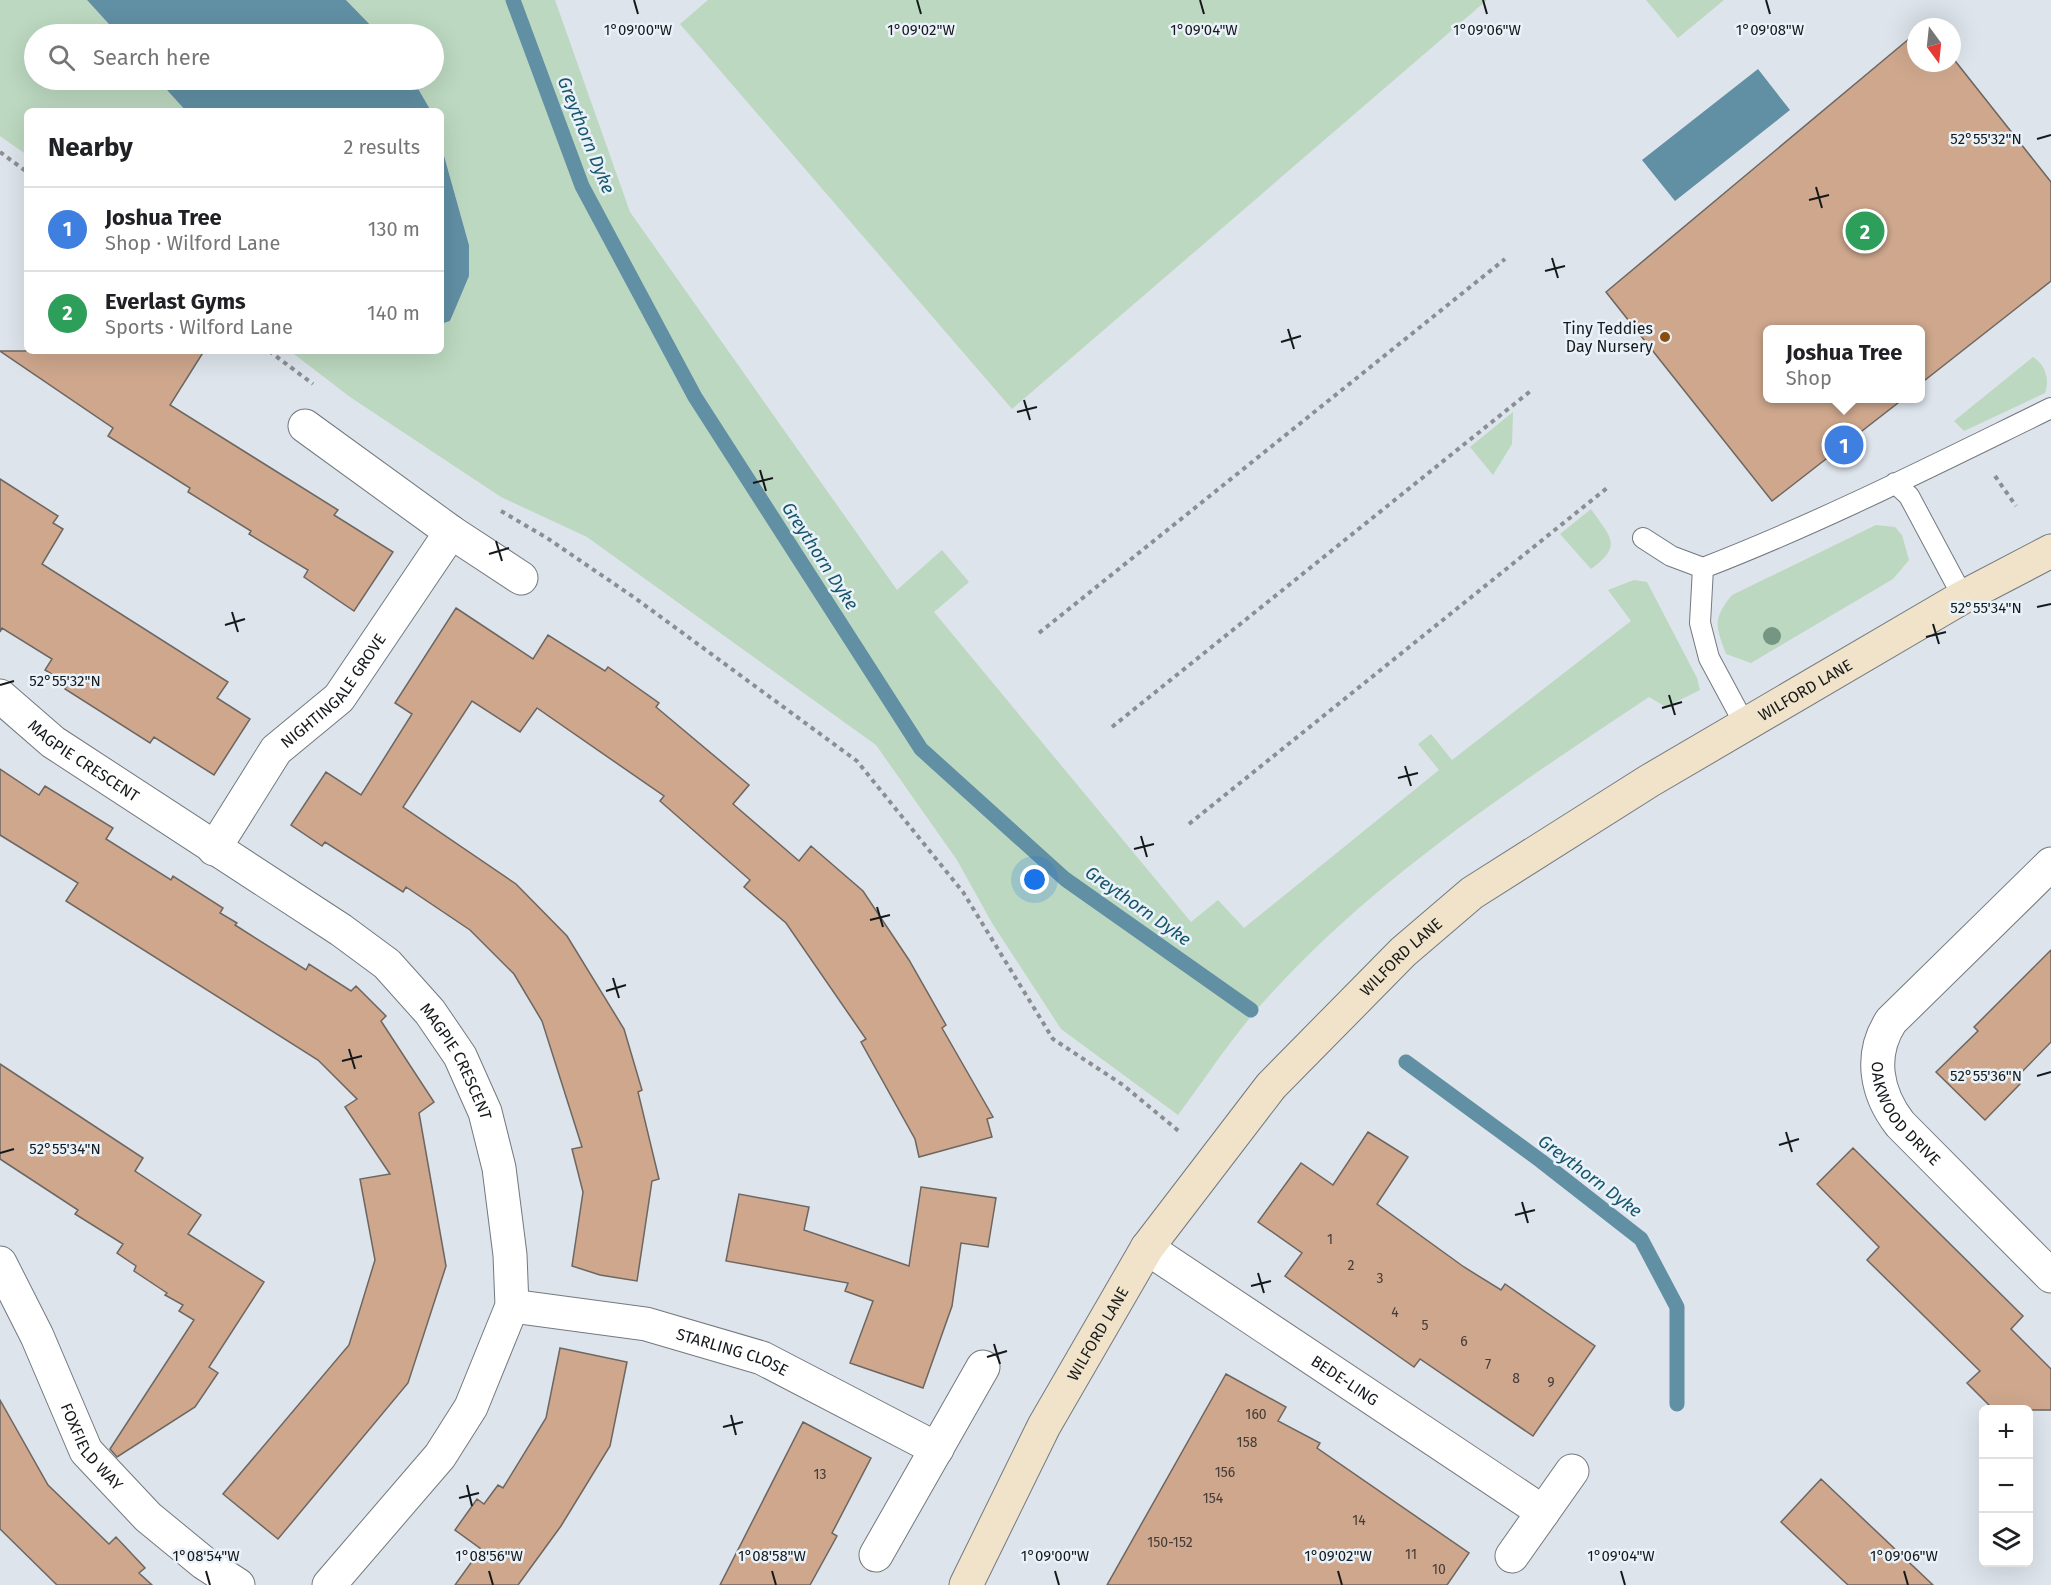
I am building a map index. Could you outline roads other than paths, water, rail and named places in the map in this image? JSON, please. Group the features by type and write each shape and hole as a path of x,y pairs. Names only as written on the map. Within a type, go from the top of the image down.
{"main road":[{"name":"WILFORD LANE","path":"966,1585 1044,1426 1147,1248 1271,1086 1403,952 1472,893 1744,723 1963,597 2051,551"}],"street":[{"path":"305,426 451,532 521,578"},
{"name":"NIGHTINGALE GROVE","path":"214,849 276,750 339,698 451,532"},
{"name":"MAGPIE CRESCENT","path":"0,696 53,742 341,930 387,964 430,1012 460,1056 485,1112 499,1168 510,1255 512,1306 471,1407 440,1456 329,1585"},
{"name":"OAKWOOD DRIVE","path":"2051,864 1891,1021 1879,1047 1876,1066 1882,1094 1891,1112 1905,1130 2051,1276"},
{"name":"BEDE-LING","path":"1147,1248 1543,1512"},
{"name":"FOXFIELD WAY","path":"0,1263 36,1336 86,1451 148,1517 195,1574 237,1585"},
{"name":"STARLING CLOSE","path":"512,1306 646,1324 762,1358 937,1449"},
{"path":"876,1555 983,1367"},
{"path":"1512,1556 1572,1471"}],"lane":[{"path":"1643,538 1671,556 1703,568 1748,551 2051,408"},
{"path":"1895,483 1909,496 1963,597"},
{"path":"1703,568 1700,623 1708,658 1744,723"}],"water":[{"path":"87,0 346,0 369,24 109,24"},
{"path":"1758,69 1790,110 1675,201 1642,160"},
{"path":"167,90 419,90 429,108 183,108"},
{"path":"444,156 469,245 469,276 450,321 444,323"}],"waterway":[{"name":"Greythorn Dyke","path":"513,0 582,186 695,397 921,749 1065,879 1251,1010"},
{"name":"Greythorn Dyke","path":"1406,1062 1541,1161 1641,1239 1677,1307 1677,1404"}],"place":[{"name":"Everlast Gyms","path":"1865,231"},
{"name":"Tiny Teddies Day Nursery","path":"1665,337"},
{"name":"Joshua Tree","path":"1844,445"}]}
